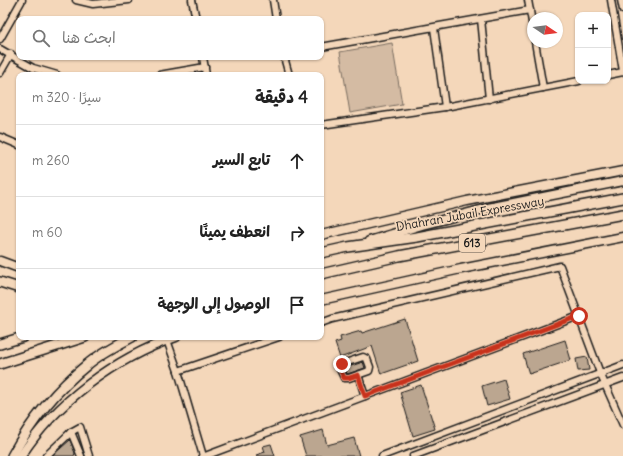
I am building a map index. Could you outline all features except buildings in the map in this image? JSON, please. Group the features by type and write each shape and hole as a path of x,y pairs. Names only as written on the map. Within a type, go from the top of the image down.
{"highway":[{"name":"Dhahran Jubail Expressway","path":"324,253 348,247 417,237 623,198"},
{"name":"613","path":"324,273 400,256 623,214"},
{"path":"0,282 16,287"},
{"path":"0,344 16,339"},
{"path":"0,364 76,340"},
{"path":"12,456 34,422 50,401 69,381 88,364 127,340"}],"main road":[{"path":"324,234 467,201 621,171"},
{"path":"348,247 422,225 488,208 623,181"},
{"path":"324,299 461,269 623,237"},
{"path":"0,261 16,267"},
{"path":"21,456 43,427 69,401 85,388 114,367 167,340"}],"street":[{"path":"0,39 22,0"},
{"path":"76,0 93,4 129,0"},
{"path":"192,0 195,16"},
{"path":"273,0 276,16"},
{"path":"324,46 481,20 530,10 528,0"},
{"path":"611,0 623,71 611,74"},
{"path":"621,0 623,10"},
{"path":"481,20 489,99"},
{"path":"434,28 445,107"},
{"path":"536,48 543,88"},
{"path":"0,49 16,58"},
{"path":"0,73 10,54"},
{"path":"20,60 33,68 47,72"},
{"path":"204,60 206,72"},
{"path":"285,60 288,72"},
{"path":"176,72 205,67"},
{"path":"324,125 445,107 575,82"},
{"path":"0,137 16,144"},
{"path":"324,321 560,266 600,373 623,425"},
{"path":"167,340 204,456 579,316"},
{"path":"178,371 270,340"},
{"path":"363,357 370,367 370,370 358,375 344,378 340,367 342,364 363,357"},
{"path":"382,456 623,365"},
{"path":"605,385 611,369"},
{"path":"358,375 365,396"},
{"path":"413,456 623,378"},
{"path":"46,456 71,432 80,427 88,456"},
{"path":"71,432 81,456"}],"shaded area":[{"path":"392,43 402,104 350,113 340,52"}],"route":[{"path":"342,364 340,369 344,378 358,375 365,396 579,316"}]}
